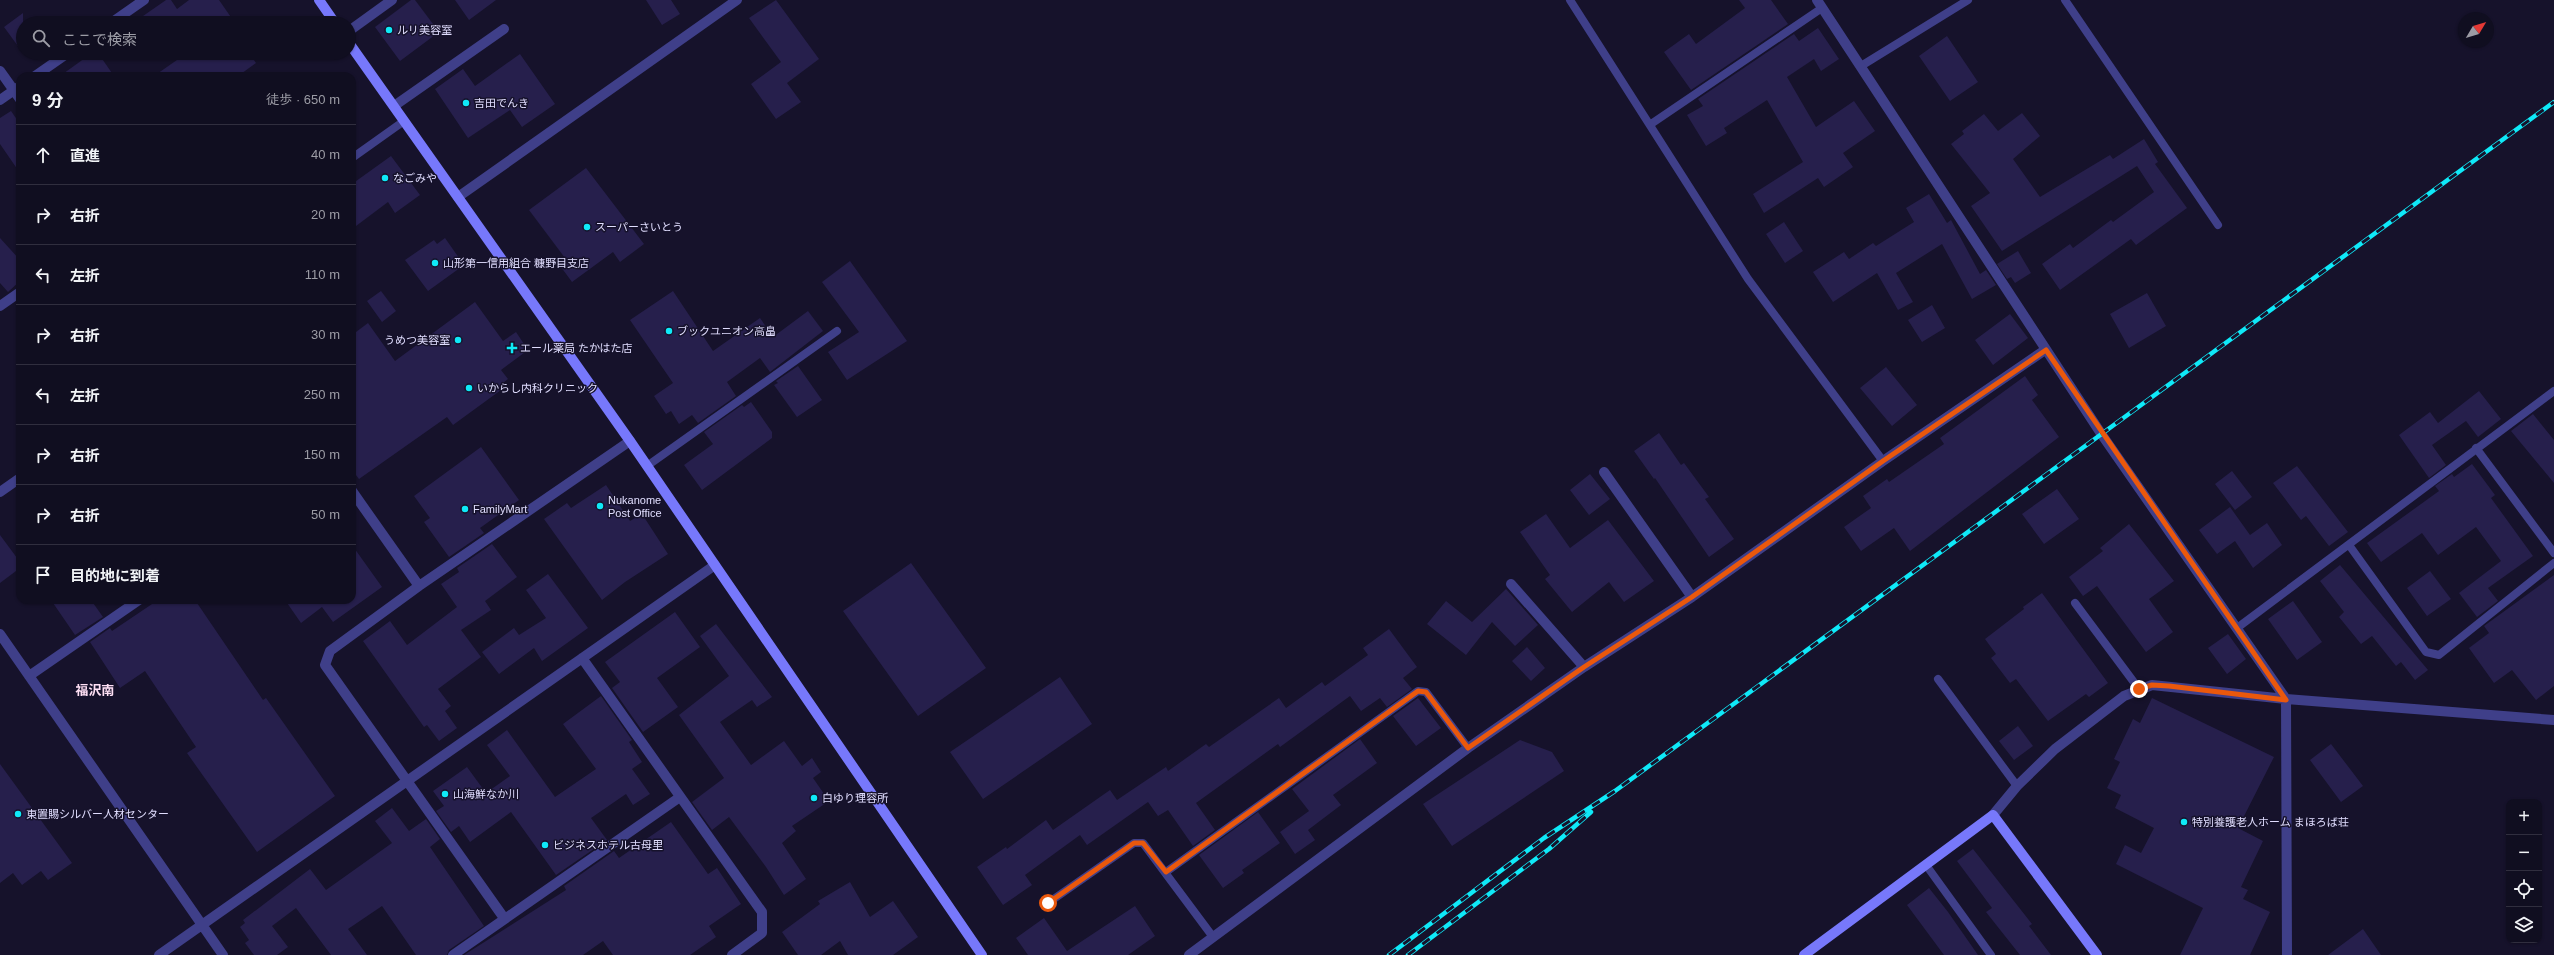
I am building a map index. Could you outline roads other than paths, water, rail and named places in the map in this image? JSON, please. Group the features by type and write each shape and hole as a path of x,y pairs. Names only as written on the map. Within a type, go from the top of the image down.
{"street":[{"path":"121,16 144,0"},
{"path":"318,0 330,16"},
{"path":"356,26 392,0"},
{"path":"458,197 736,0"},
{"path":"1820,4 2046,350 2286,700 2287,955"},
{"path":"394,106 504,29"},
{"path":"356,53 630,441 982,955"},
{"path":"41,72 58,60"},
{"path":"0,71 16,87"},
{"path":"0,100 16,89"},
{"path":"0,306 16,295"},
{"path":"1189,955 1468,748 1584,667 1692,597 1883,461 2046,350"},
{"path":"504,918 408,780 325,665 330,651 419,586 630,441"},
{"path":"1604,472 1692,597"},
{"path":"0,492 16,481"},
{"path":"356,497 419,586"},
{"path":"159,955 715,565"},
{"path":"1511,584 1584,667"},
{"path":"30,676 133,604"},
{"path":"0,634 223,955"},
{"path":"582,658 762,912 762,933 732,955"},
{"path":"1804,955 1993,815 2017,786 2055,749 2108,706 2139,689 2152,685 2169,686 2286,700 2554,720"},
{"path":"453,955 504,918 680,797"},
{"path":"1993,815 2098,955"}],"lane":[{"path":"1570,0 1651,124 1748,279 1883,461"},
{"path":"1861,66 1968,0"},
{"path":"2065,0 2218,225"},
{"path":"1651,124 1820,4"},
{"path":"356,155 404,120"},
{"path":"647,466 837,331"},
{"path":"2237,628 2554,391"},
{"path":"2476,448 2554,553"},
{"path":"2348,545 2426,652 2439,655 2554,563"},
{"path":"2075,603 2139,689"},
{"path":"1938,679 2017,786"},
{"path":"1166,872 1418,691 1426,692 1468,748"},
{"path":"1048,903 1134,843 1143,843 1213,937"},
{"path":"1926,865 1991,955"}],"railway":[{"path":"1389,955 1544,838 1615,791 2554,102"},
{"path":"1408,955 1549,849 1591,812"}],"place":[{"name":"ルリ美容室","path":"389,30"},
{"name":"吉田でんき","path":"466,103"},
{"name":"なごみや","path":"385,178"},
{"name":"スーパーさいとう","path":"587,227"},
{"name":"山形第一信用組合 糠野目支店","path":"435,263"},
{"name":"ブックユニオン高畠","path":"669,331"},
{"name":"うめつ美容室","path":"458,340"},
{"name":"エール薬局 たかはた店","path":"512,348"},
{"name":"いからし内科クリニック","path":"469,388"},
{"name":"Nukanome Post Office","path":"600,506"},
{"name":"FamilyMart","path":"465,509"},
{"name":"山海鮮なか川","path":"445,794"},
{"name":"白ゆり理容所","path":"814,798"},
{"name":"東置賜シルバー人材センター","path":"18,814"},
{"name":"特別養護老人ホーム まほろば荘","path":"2184,822"},
{"name":"ビジネスホテル古母里","path":"545,845"}],"district":[{"name":"福沢南","path":"95,690"}]}
